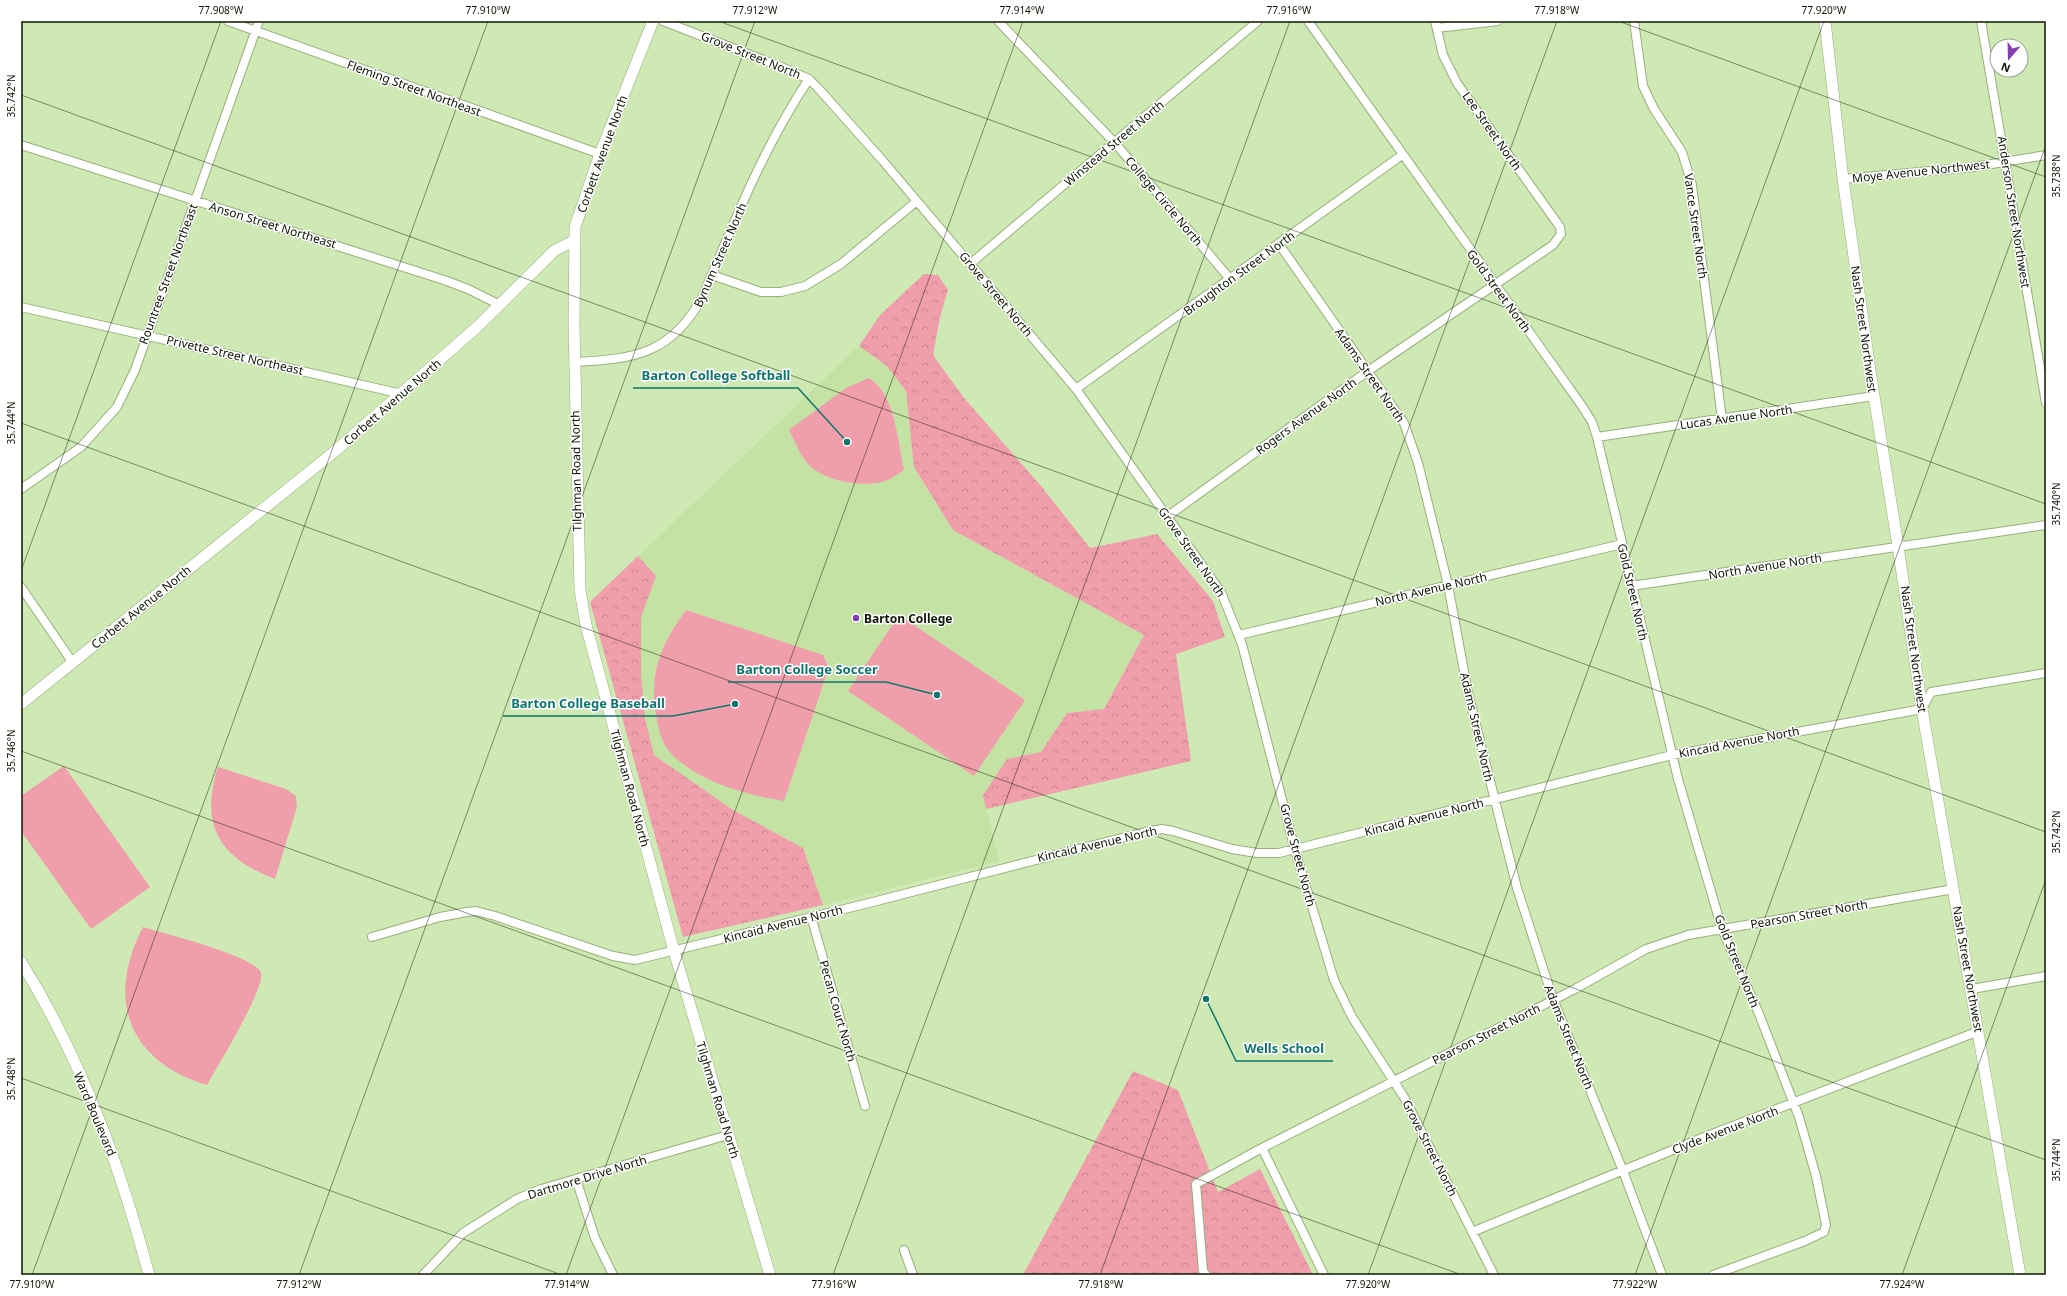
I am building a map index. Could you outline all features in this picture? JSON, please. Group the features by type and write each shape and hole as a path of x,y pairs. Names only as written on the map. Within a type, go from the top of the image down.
{"street":[{"name":"Fleming Street Northeast","path":"228,21 600,154"},
{"name":"Rountree Street Northeast","path":"21,489 81,447 108,419 116,408 128,384 259,21"},
{"name":"Corbett Avenue North","path":"21,704 334,452 402,394 500,305 554,251 575,240 575,227 600,154 653,21"},
{"name":"Grove Street North","path":"663,21 809,79 917,201 1076,389 1221,592 1239,634 1276,767 1295,850 1334,980 1363,1036 1395,1080 1494,1275"},
{"name":"College Circle North","path":"998,21 1115,143 1230,279"},
{"name":"Winstead Street North","path":"970,264 1258,21"},
{"name":"Gold Street North","path":"1308,21 1493,284 1582,406 1592,422 1597,437 1672,755 1722,929 1759,1014 1794,1104 1816,1176 1826,1228 1824,1232 1805,1241 1713,1275"},
{"path":"1436,24 1498,21"},
{"name":"Vance Street North","path":"1634,21 1643,86 1654,109 1682,152 1692,185 1722,418"},
{"name":"Nash Street Northwest","path":"1825,21 1843,179 1874,396 1922,709 1972,989 2020,1275"},
{"name":"Anderson Street Northwest","path":"1982,21 2046,403"},
{"name":"Lee Street North","path":"1436,24 1443,55 1458,83 1560,227 1561,234"},
{"name":"Bynum Street North","path":"575,362 614,360 658,347 670,339 694,312 771,143 787,112 809,79"},
{"name":"Anson Street Northeast","path":"21,145 444,280 468,289 500,305"},
{"name":"Broughton Street North","path":"1076,389 1402,155"},
{"name":"Moye Avenue Northwest","path":"1843,179 2006,163 2046,155"},
{"path":"712,275 761,292 781,292 805,286 841,264 917,201"},
{"name":"Rogers Avenue North","path":"1168,516 1368,371 1493,284 1553,245 1561,234"},
{"name":"Tilghman Road North","path":"575,240 575,362 578,544 582,607 674,951 770,1275"},
{"name":"Adams Street North","path":"1279,244 1404,423 1409,434 1418,463 1448,585 1468,693 1517,888 1553,1000 1623,1171 1662,1275"},
{"name":"Privette Street Northeast","path":"21,307 402,394"},
{"name":"Lucas Avenue North","path":"1597,437 1874,396"},
{"name":"North Avenue North","path":"1631,586 2046,525"},
{"name":"North Avenue North","path":"1239,634 1622,544"},
{"path":"21,588 73,663"},
{"path":"1922,709 1931,692 2046,673"},
{"name":"Kincaid Avenue North","path":"372,937 440,917 476,911 627,960 635,960 1145,832 1162,829 1232,849 1257,853 1279,853 1672,755 1922,709"},
{"name":"Pearson Street North","path":"1206,1275 1204,1271 1196,1184 1262,1148 1553,1000 1660,943 1688,935 1954,889"},
{"name":"Pecan Court North","path":"811,916 865,1106"},
{"name":"Ward Boulevard","path":"21,962 47,1009 87,1093 117,1168 149,1275"},
{"path":"1972,989 2046,976"},
{"name":"Clyde Avenue North","path":"1472,1232 1979,1031"},
{"name":"Dartmore Drive North","path":"423,1275 463,1233 489,1216 529,1194 728,1135"},
{"path":"1262,1148 1324,1275"},
{"path":"576,1179 595,1238 613,1275"},
{"path":"904,1250 913,1275"}],"shaded area":[{"name":"Barton College","path":"859,346 887,366 906,391 914,467 953,530 1144,635 1104,709 1067,713 1041,752 1007,759 983,795 999,861 823,905 803,848 733,810 654,755 590,602"}],"green space":[{"path":"924,274 938,275 948,290 940,317 933,355 964,398 1041,486 1090,548 1157,534 1213,601 1225,637 1176,654 1191,761 986,809 983,795 1007,759 1041,752 1067,713 1104,709 1144,635 953,530 914,467 906,391 887,366 859,346 880,315"},
{"path":"869,378 878,385 885,395 890,407 904,470 884,481 868,484 850,483 823,475 809,465 800,453 789,430 846,388"},
{"path":"638,556 656,576 641,617 641,675 645,719 654,755 733,810 803,848 823,905 683,937 590,602"},
{"path":"686,610 823,655 829,667 784,801 754,795 722,785 707,778 680,762 664,744 661,737 655,704 655,676 658,662 669,636"},
{"path":"899,615 1025,700 974,776 848,691"},
{"path":"64,766 150,887 91,929 21,831 21,796"},
{"path":"218,767 286,789 296,796 297,807 275,879 256,871 240,861 228,850 219,837 213,822 211,806 213,788"},
{"path":"143,927 207,946 243,959 255,966 261,973 256,995 230,1046 207,1085 180,1074 158,1060 142,1043 131,1024 126,1002 126,978 132,953"},
{"path":"1133,1071 1178,1090 1218,1192 1260,1169 1313,1275 1023,1275"}],"place":[{"name":"Barton College Softball","path":"847,442"},
{"name":"Barton College","path":"856,618"},
{"name":"Barton College Soccer","path":"937,695"},
{"name":"Barton College Baseball","path":"735,704"},
{"name":"Wells School","path":"1206,999"}]}
